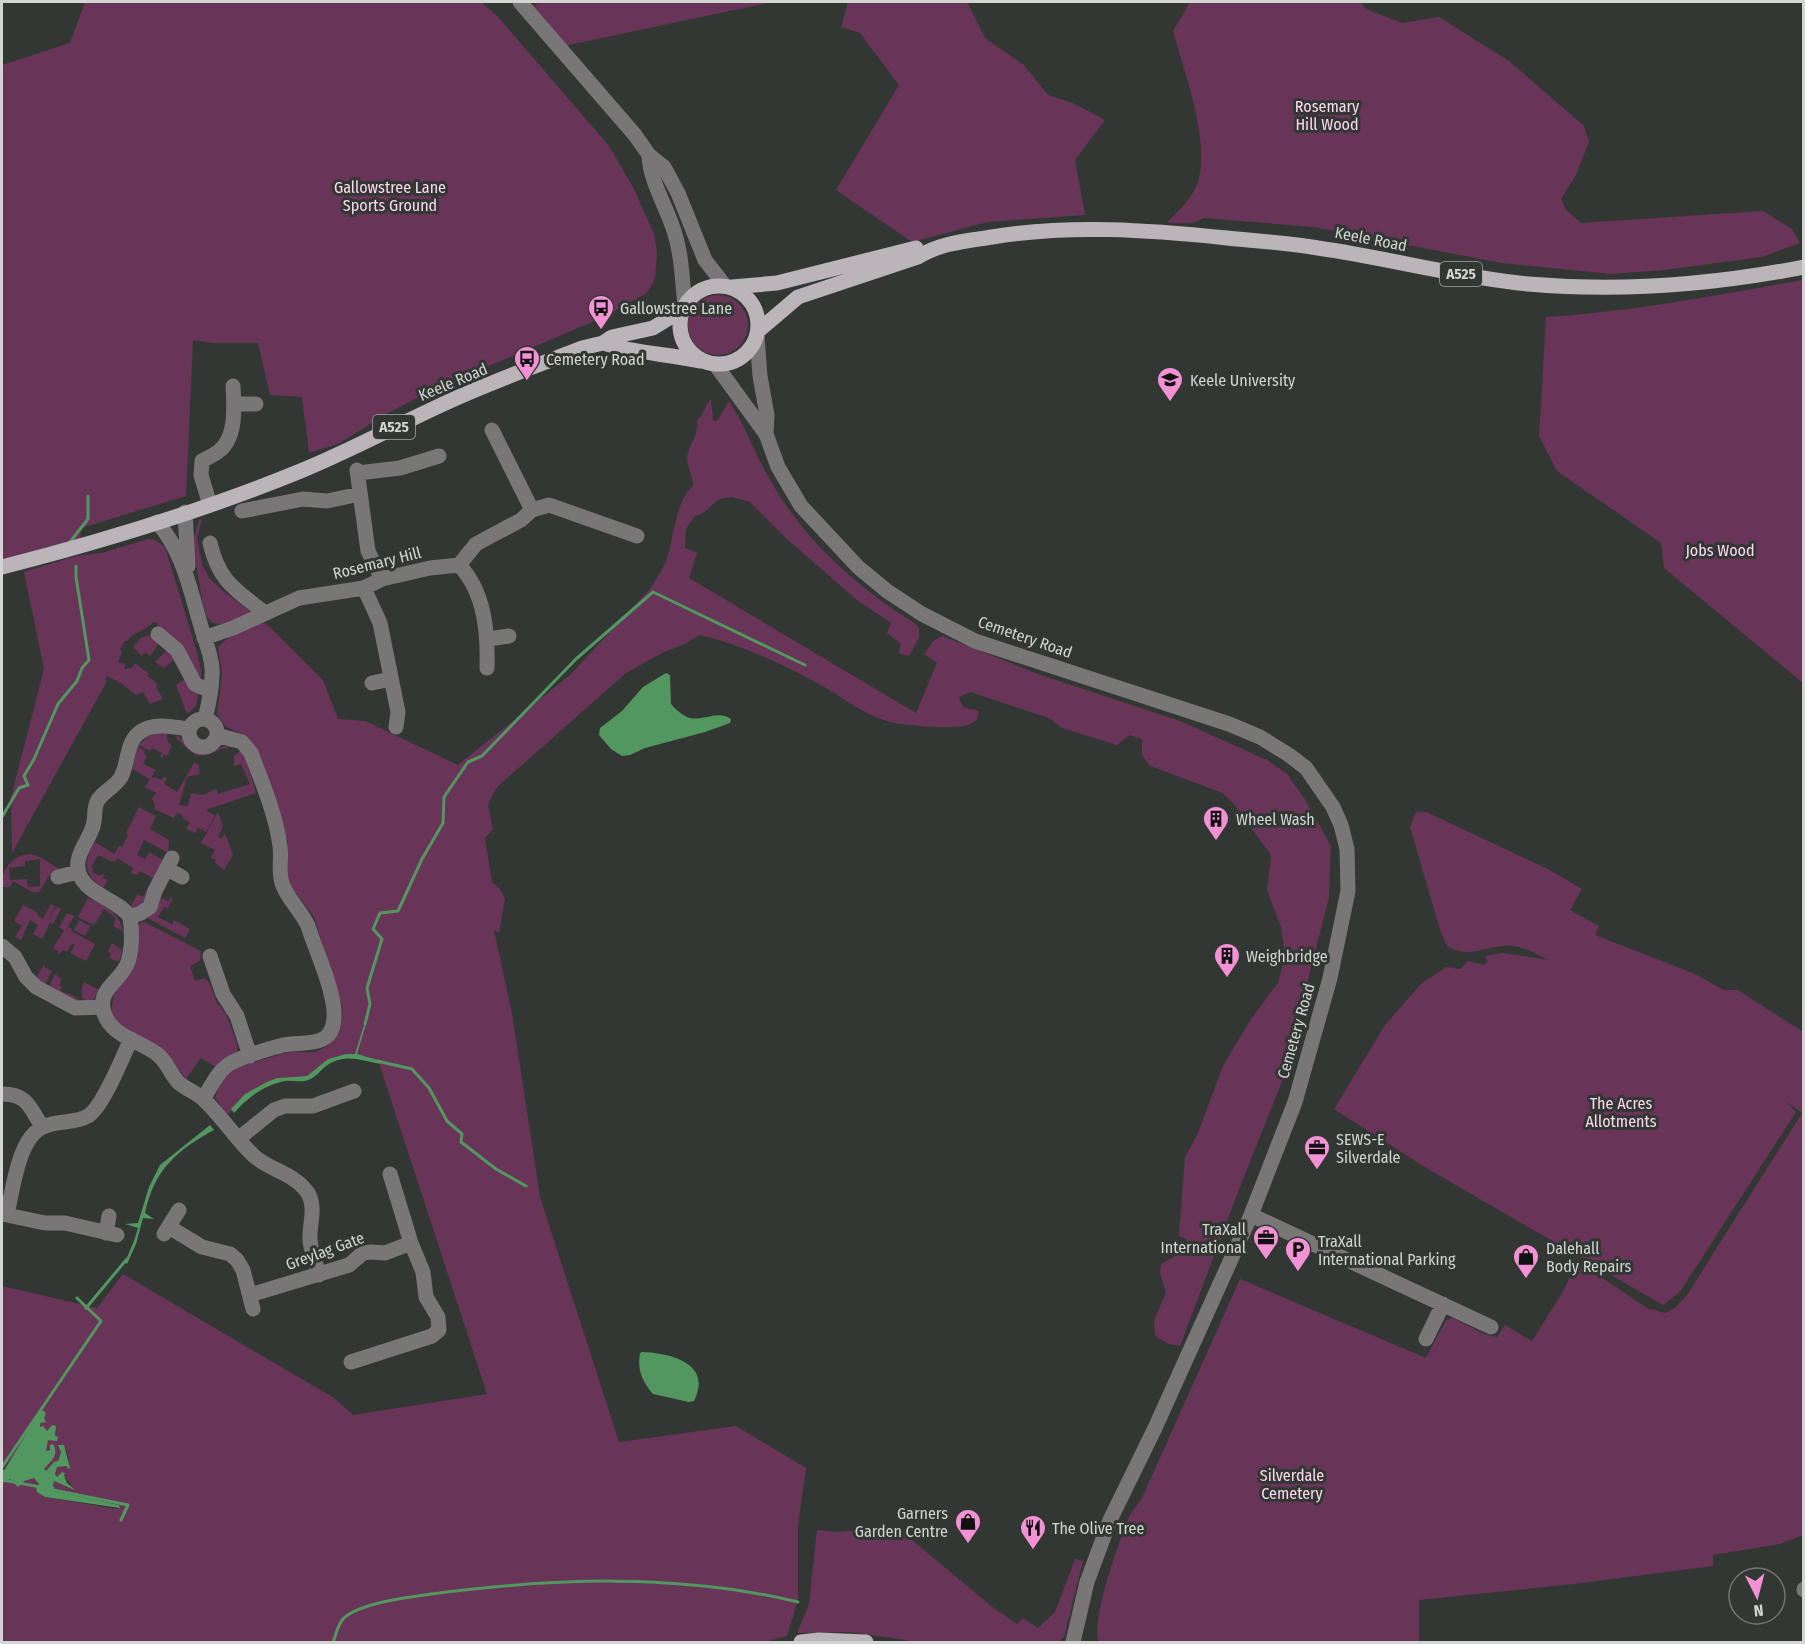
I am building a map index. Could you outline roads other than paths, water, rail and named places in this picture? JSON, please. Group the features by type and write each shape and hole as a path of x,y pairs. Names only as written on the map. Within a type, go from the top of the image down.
{"main road":[{"name":"Keele Road","path":"728,286 777,283 849,263 916,248 931,249 1002,235 1104,228 1177,233 1318,248 1474,277 1528,284 1590,287 1682,285 1803,267"},
{"name":"Keele Road","path":"758,333 798,297 918,257 931,249"},
{"path":"715,285 728,286 744,294 754,306 758,320 758,333 750,349 738,360 730,363 711,363 693,355 684,342 680,327 683,308 701,290 715,285"},
{"name":"Keele Road","path":"2,567 80,547 210,505 304,470 441,405 582,348 603,344 612,338 652,328 683,308"},
{"name":"Keele Road","path":"603,344 711,363"},
{"path":"801,1642 819,1640 866,1642"}],"street":[{"path":"520,2 635,135 649,155 664,167 678,193 705,260 728,286"},
{"path":"649,155 650,170 675,231 679,249 683,308"},
{"name":"Cemetery Road","path":"758,333 760,376 767,415 766,434"},
{"name":"Cemetery Road","path":"711,363 766,434 778,467 801,506 858,567 887,591 922,614 975,641 1229,724 1260,737 1306,768 1334,807 1341,825 1347,849 1348,891 1330,978 1295,1102 1251,1215 1155,1428 1110,1520 1087,1582 1073,1642"},
{"path":"210,505 201,475 202,461 220,451 228,439 234,404 233,386"},
{"path":"234,404 256,404"},
{"path":"492,430 532,510"},
{"path":"382,579 368,551 358,472 400,468 439,456"},
{"path":"242,511 303,499 327,501 360,494"},
{"path":"487,668 488,639 482,608 468,574 459,565 476,544 521,520 532,510 549,505 637,536"},
{"path":"185,513 189,584"},
{"path":"157,522 175,547 189,584 212,669 205,719"},
{"path":"208,551 228,584 266,613"},
{"name":"Rosemary Hill","path":"204,638 299,598 364,588 382,579 430,568 459,565"},
{"path":"364,588 380,623 398,712 396,727"},
{"path":"158,634 175,647 195,684 210,691"},
{"path":"488,639 508,636"},
{"path":"372,683 391,679"},
{"path":"205,719 213,723 217,735 213,744 200,747 189,738 189,729 197,720 205,719"},
{"path":"189,729 153,726 143,730 134,738 120,777 97,802 94,825 79,857 78,872 89,887 119,905 130,917 128,963 107,989 102,1007 111,1025 158,1054 180,1083 203,1099 256,1158 293,1178 309,1196 313,1208 310,1242 319,1275"},
{"path":"203,1099 224,1068 233,1062 285,1045 318,1042 326,1036 333,1025 333,1006 305,917 289,898 282,884 280,846 251,753 242,742 217,735"},
{"path":"130,917 150,907 155,891 170,863 182,877"},
{"path":"58,877 78,872"},
{"path":"2,946 15,957 26,977 36,987 75,1008 102,1007"},
{"path":"208,964 237,1016 250,1056"},
{"path":"109,1216 112,1234 65,1223 45,1223 4,1214 20,1159 32,1133 42,1127 88,1116 97,1107 131,1039"},
{"path":"233,1135 274,1110 285,1106 313,1106 345,1088"},
{"path":"11,1091 28,1103 42,1127"},
{"path":"355,1355 432,1336 438,1330 438,1317 426,1297 423,1272 388,1193 390,1174"},
{"name":"Greylag Gate","path":"179,1210 166,1231 202,1247 230,1254 243,1270 252,1302 349,1265 363,1253 385,1252 411,1243"},
{"path":"1251,1215 1491,1327"},
{"path":"1426,1339 1443,1304"}],"waterway":[{"path":"70,542 88,519 88,496"},
{"path":"2,817 19,788 28,785 24,776 58,704 77,681 82,668 89,660 76,566"},
{"path":"365,1024 370,1004 367,988 382,939 373,929 380,913 398,911 422,859 443,823 444,797 468,762 482,756 576,659 653,592 805,665"},
{"path":"377,1061 412,1069 429,1088 447,1121 462,1134 461,1142 496,1169 526,1186"},
{"path":"86,1308 127,1259"},
{"path":"2,1467 101,1321 77,1298"},
{"path":"2,1480 41,1487"},
{"path":"53,1490 128,1505 121,1520"},
{"path":"333,1642 342,1620 361,1608 431,1594 523,1584 615,1581 707,1586 798,1602"}],"place":[{"name":"Gallowstree Lane","path":"601,331"},
{"name":"Cemetery Road","path":"527,382"},
{"name":"Keele University","path":"1170,403"},
{"name":"Wheel Wash","path":"1216,842"},
{"name":"Weighbridge","path":"1227,979"},
{"name":"SEWS-E Silverdale","path":"1317,1171"},
{"name":"TraXall International","path":"1266,1261"},
{"name":"TraXall International Parking","path":"1298,1273"},
{"name":"Dalehall Body Repairs","path":"1526,1280"},
{"name":"Garners Garden Centre","path":"968,1545"},
{"name":"The Olive Tree","path":"1033,1551"}],"park label":[{"name":"Rosemary Hill Wood","path":"1327,115"},
{"name":"Gallowstree Lane Sports Ground","path":"390,196"},
{"name":"Jobs Wood","path":"1720,550"},
{"name":"The Acres Allotments","path":"1621,1112"},
{"name":"Silverdale Cemetery","path":"1292,1484"}]}
